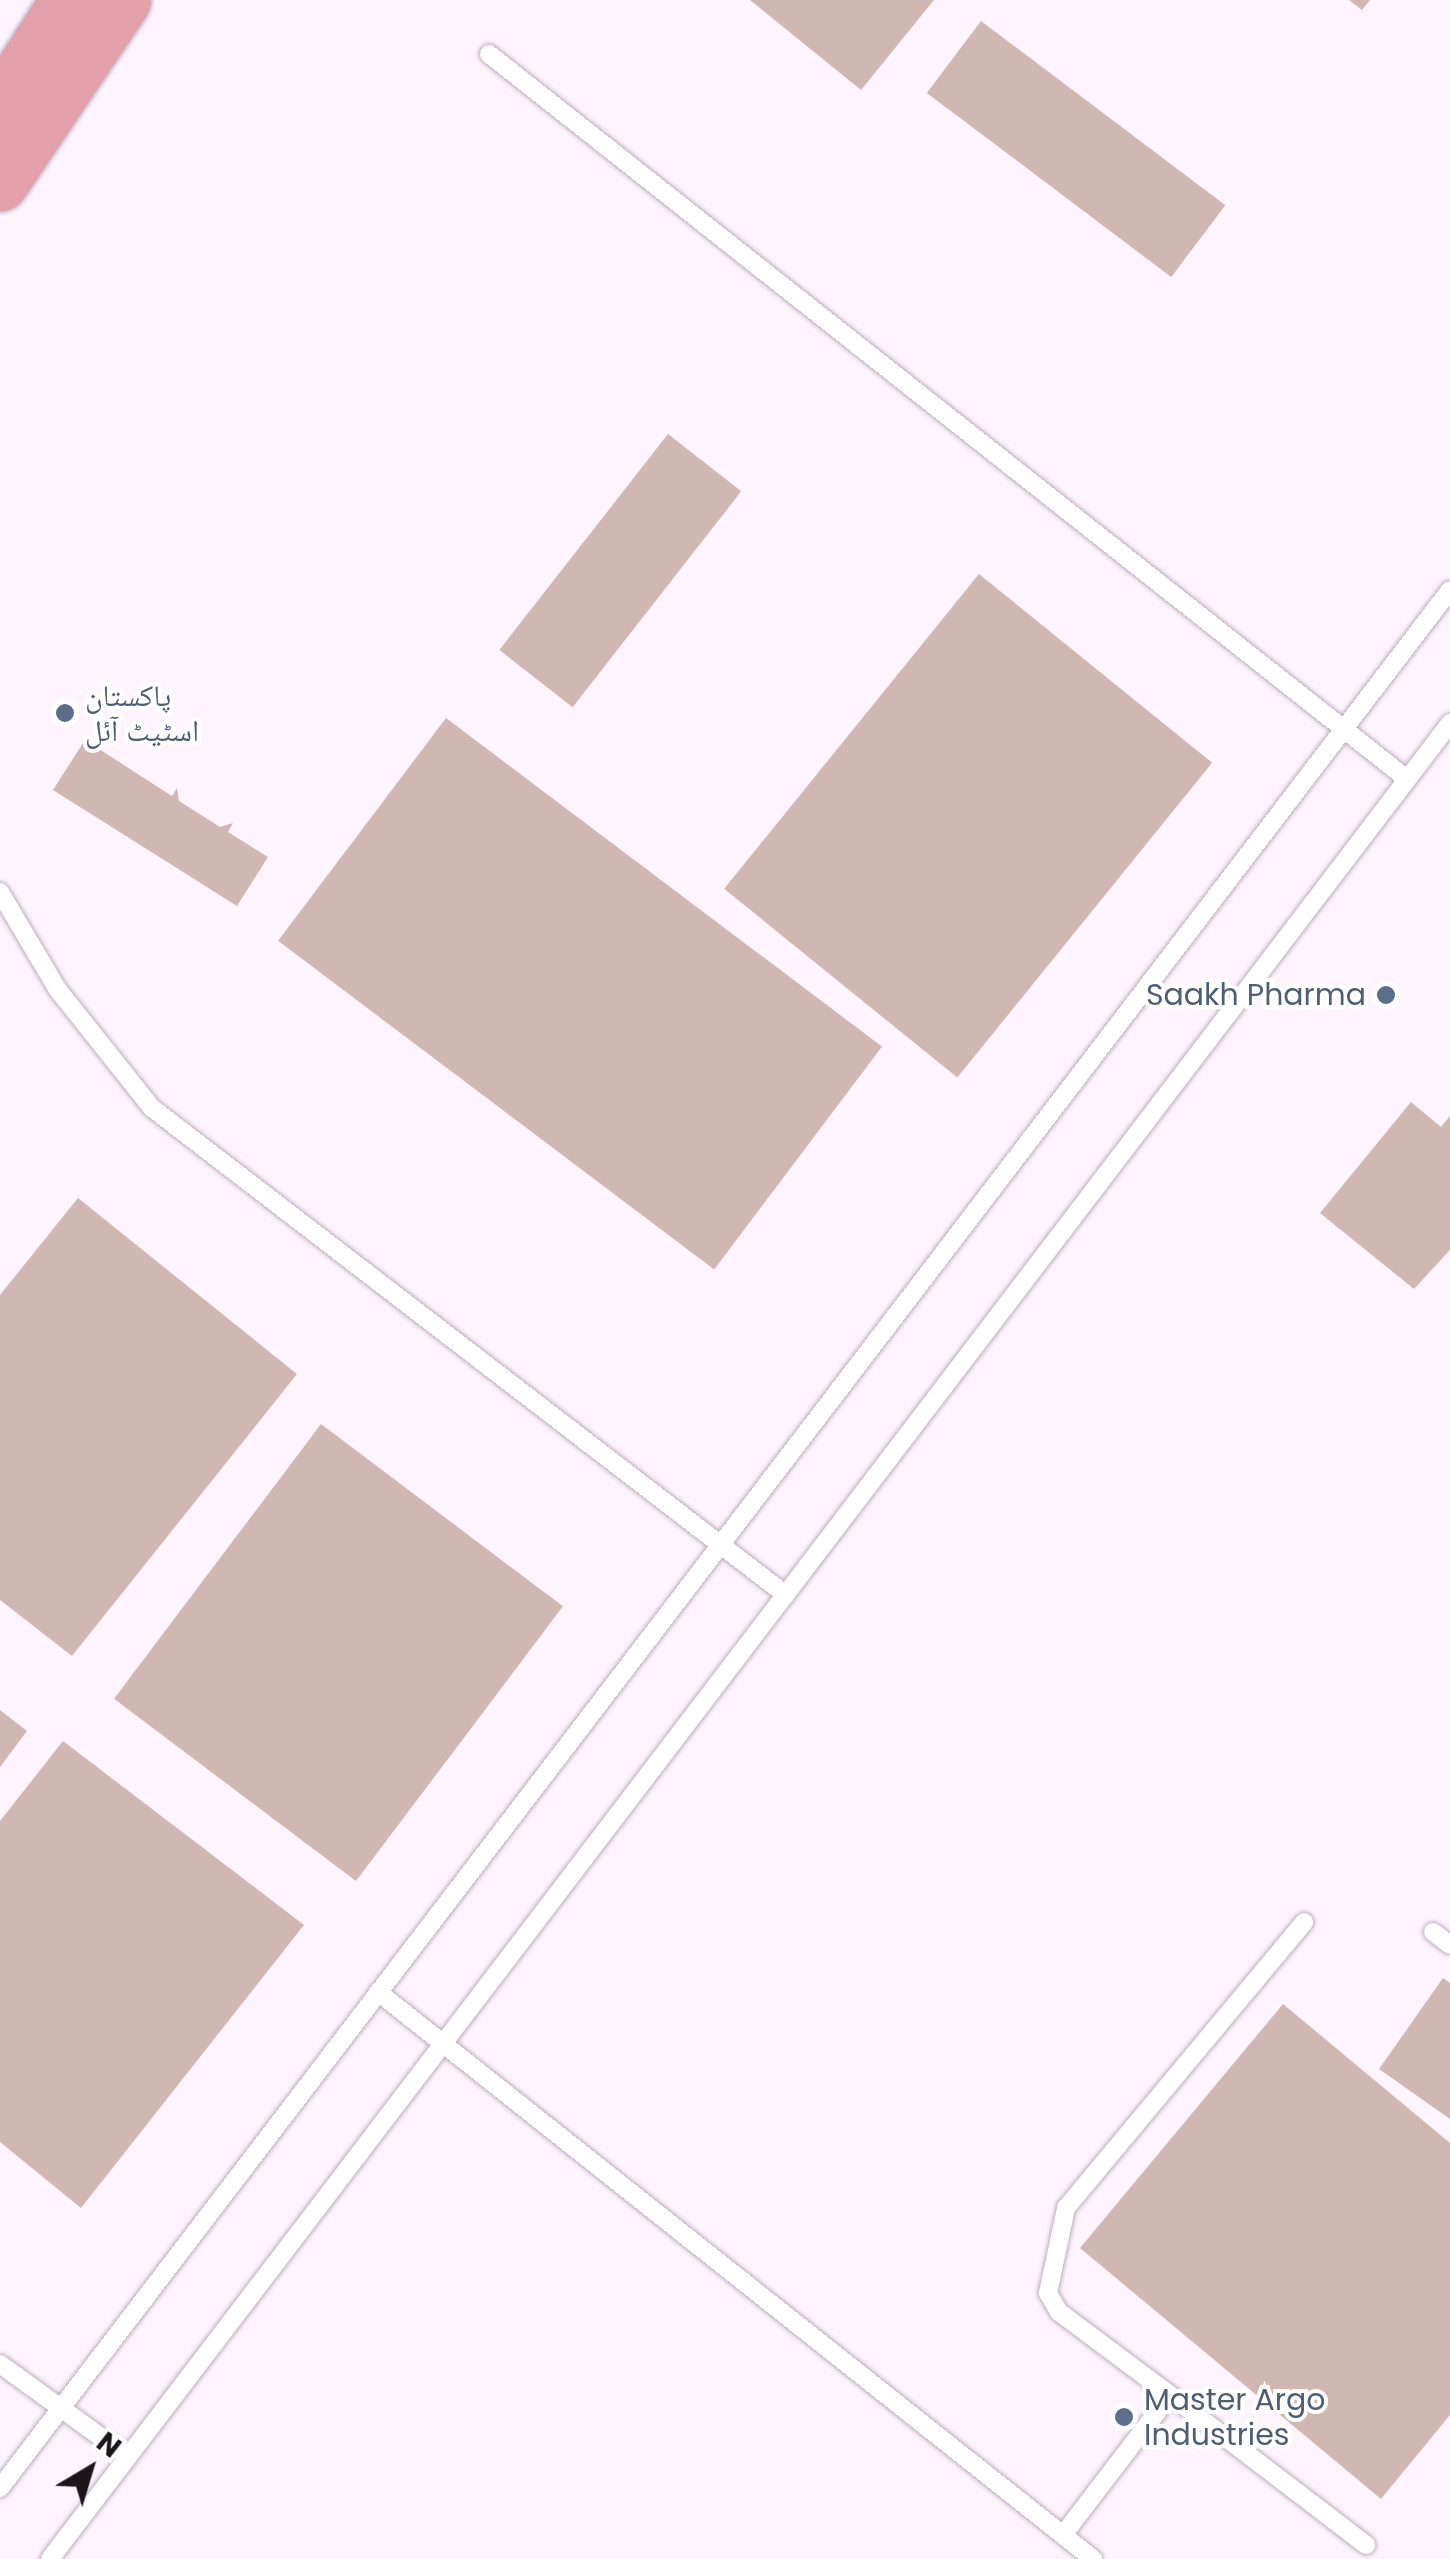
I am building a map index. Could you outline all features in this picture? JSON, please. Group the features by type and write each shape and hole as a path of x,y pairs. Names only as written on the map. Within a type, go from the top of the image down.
{"main road":[{"path":"0,106 68,0"},
{"path":"0,183 123,0"}],"lane":[{"path":"489,54 1347,724 1407,779"},
{"path":"0,2488 1450,590"},
{"path":"50,2559 1450,723"},
{"path":"0,892 58,990 152,1108 786,1595"},
{"path":"1304,1922 1066,2208 1052,2245 1048,2293 1059,2312 1366,2544"},
{"path":"1433,1932 1450,1945"},
{"path":"378,1992 1093,2559"},
{"path":"0,2364 127,2456"},
{"path":"1062,2535 1170,2395"}],"building":[{"path":"750,0 934,0 861,90"},
{"path":"1349,0 1370,0 1362,10"},
{"path":"981,21 1225,205 1171,277 927,93"},
{"path":"668,434 741,491 573,707 499,650"},
{"path":"979,574 1212,763 957,1078 724,889"},
{"path":"446,718 882,1047 714,1269 278,941"},
{"path":"85,740 172,796 177,788 179,801 220,827 233,823 228,832 268,857 237,906 53,790"},
{"path":"1411,1102 1441,1127 1450,1116 1450,1250 1414,1289 1320,1213"},
{"path":"78,1198 297,1374 72,1656 0,1600 0,1295"},
{"path":"321,1424 563,1606 356,1881 114,1699"},
{"path":"0,1710 27,1731 0,1767"},
{"path":"63,1741 304,1925 81,2208 0,2142 0,1821"},
{"path":"1443,1978 1450,1983 1450,2119 1379,2069"},
{"path":"1283,2004 1450,2143 1450,2415 1381,2499 1080,2248"}],"place":[{"name":"پاکستان اسٹیٹ آئل","path":"65,713"},
{"name":"Saakh Pharma","path":"1386,995"},
{"name":"Master Argo Industries","path":"1124,2417"}]}
